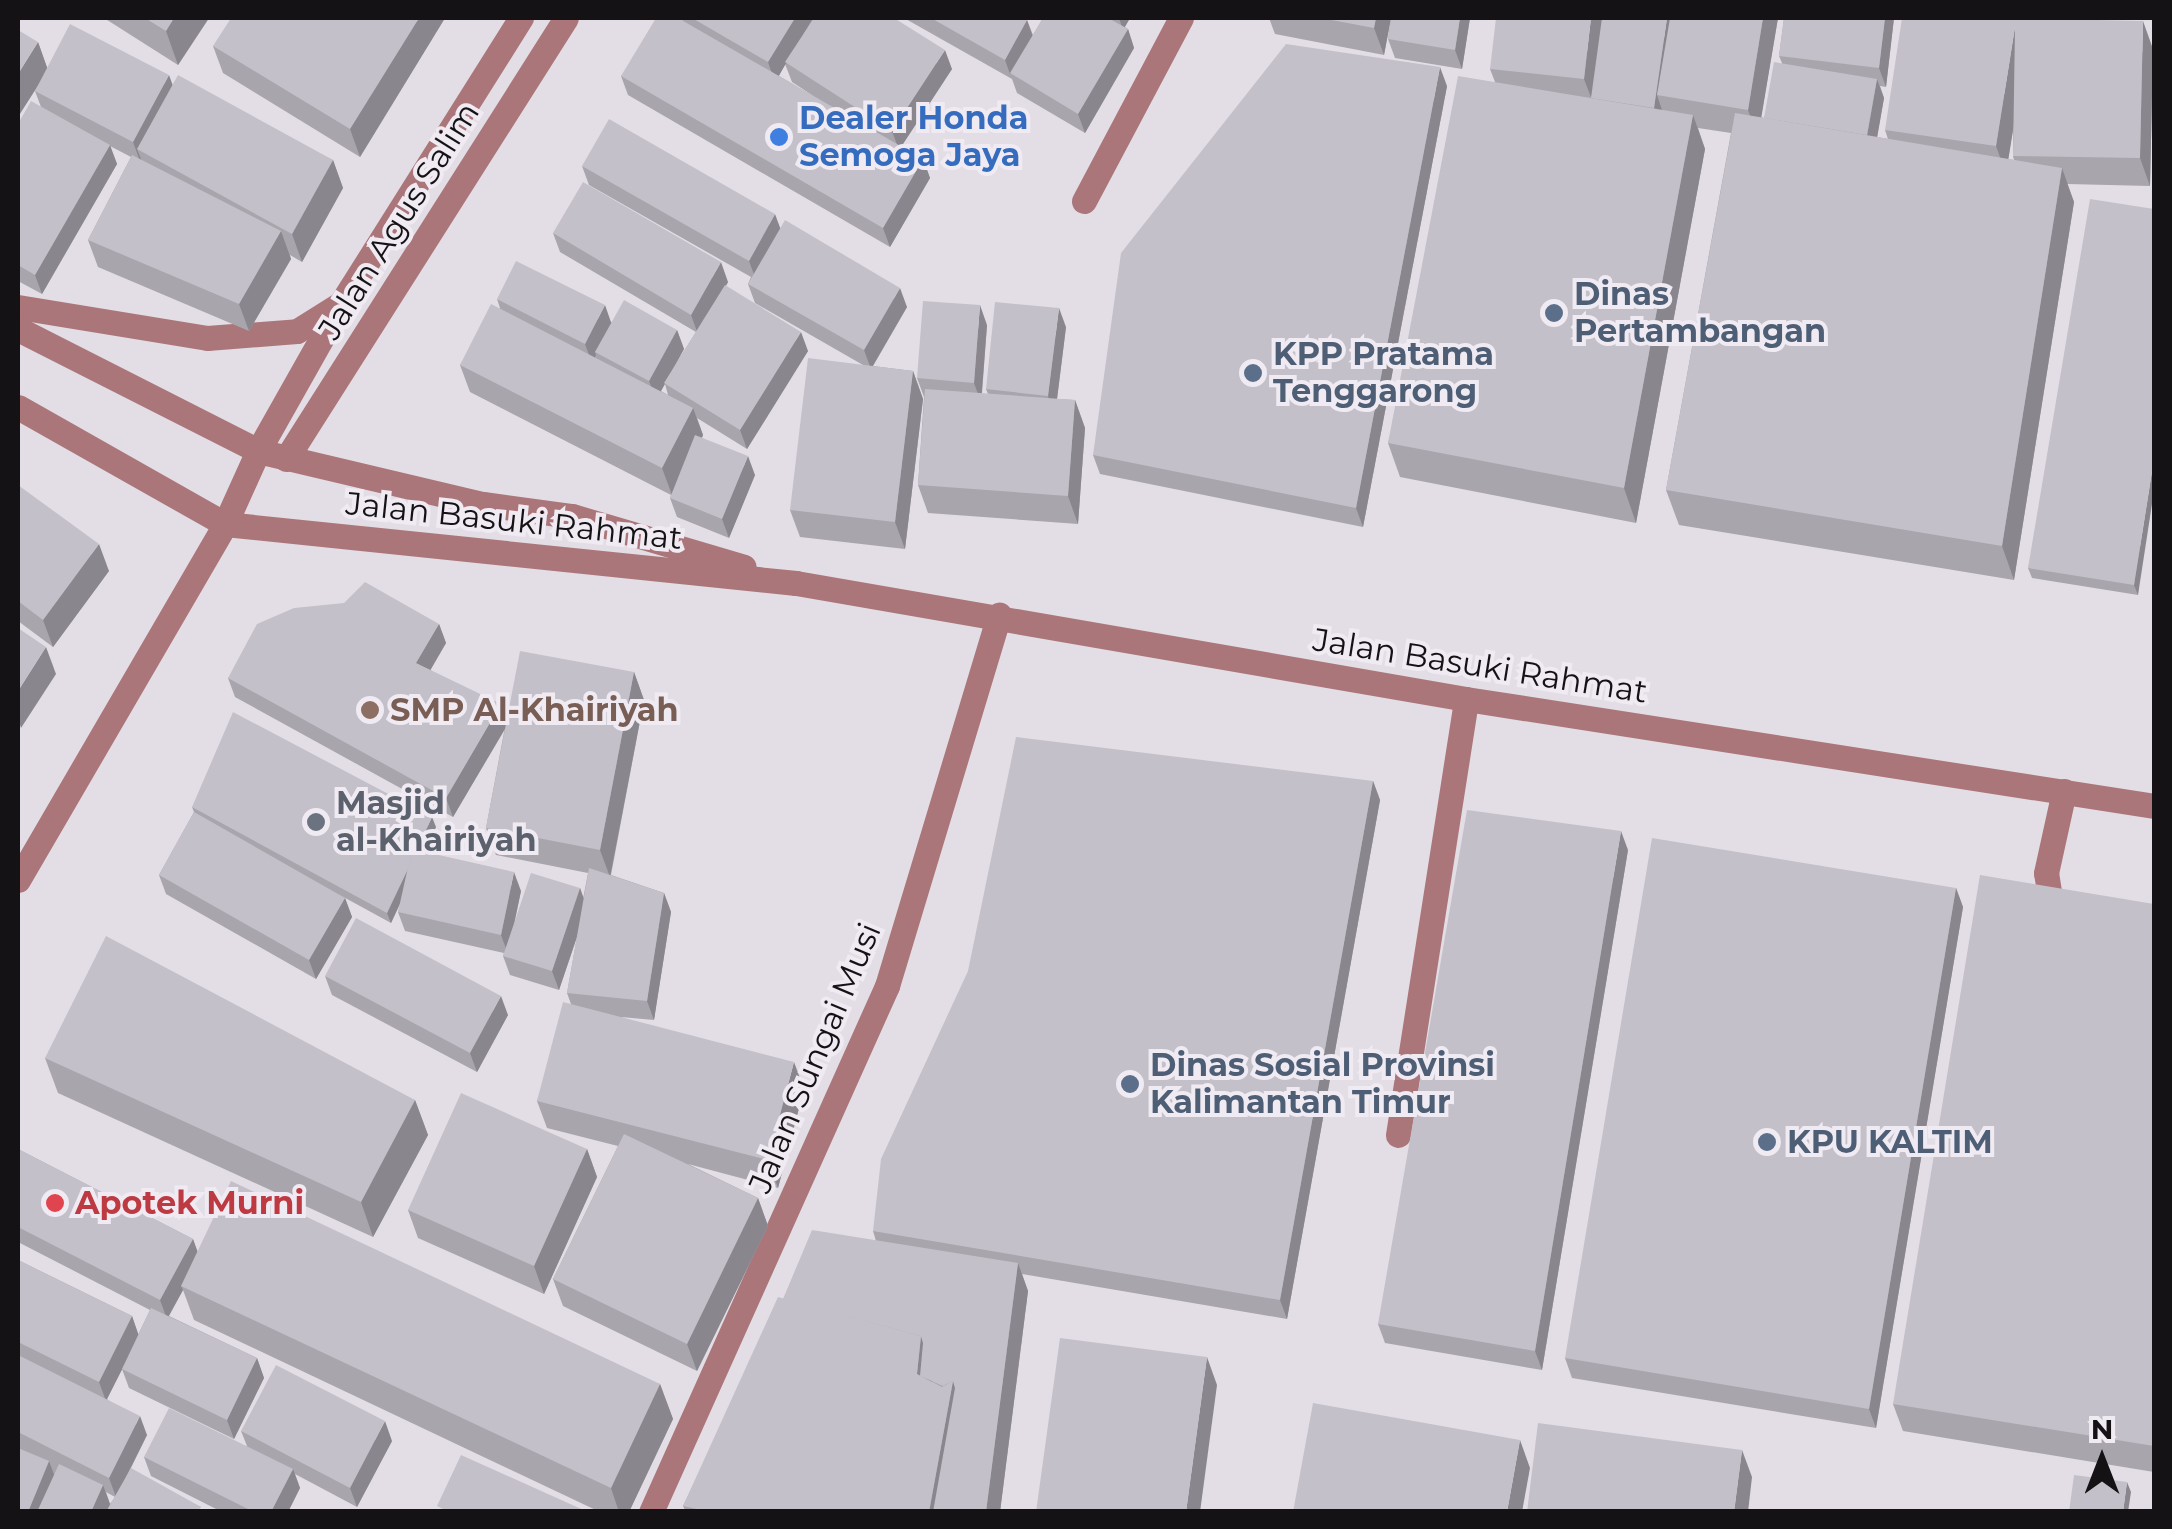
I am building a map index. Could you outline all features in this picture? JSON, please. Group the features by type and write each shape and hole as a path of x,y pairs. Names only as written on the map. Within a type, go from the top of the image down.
{"street":[{"path":"18,880 225,524 258,450 342,302 521,18"},
{"name":"Jalan Agus Salim","path":"286,459 566,18"},
{"path":"1084,201 1181,18"},
{"path":"18,308 207,338 297,331 342,302"},
{"name":"Jalan Basuki Rahmat","path":"18,330 258,450 483,504 572,516 796,583"},
{"path":"18,407 225,524"},
{"name":"Jalan Basuki Rahmat","path":"225,524 796,583 999,615 1466,699 2154,806"},
{"name":"Jalan Sungai Musi","path":"651,1512 887,986 999,615"},
{"path":"1398,1134 1466,699"},
{"path":"2064,791 2046,891 2051,904 2078,912"}],"building":[{"path":"145,18 174,18 166,31"},
{"path":"231,18 419,18 350,129 213,46"},
{"name":"Dealer Honda Semoga Jaya","path":"656,18 678,18 923,159 883,228 621,76"},
{"path":"692,18 795,18 768,62"},
{"path":"814,18 894,18 945,50 892,131 785,62"},
{"path":"931,18 1022,18 1027,20 1005,60"},
{"path":"1043,18 1108,18 1128,29 1078,114 1010,73"},
{"path":"1321,18 1376,18 1374,28"},
{"path":"1391,18 1460,18 1455,50 1388,39"},
{"path":"1496,18 1591,18 1584,79 1490,69"},
{"path":"1602,18 1667,18 1654,108 1591,98"},
{"path":"1670,18 1763,18 1748,110 1657,95"},
{"path":"1784,18 1885,18 1879,68 1779,56"},
{"path":"1902,18 2143,21 2140,158 2013,156 2015,27 1996,146 1885,130"},
{"path":"70,24 169,75 133,142 35,91"},
{"path":"18,30 38,42 18,74"},
{"name":"KPP Pratama Tenggarong","path":"1286,44 1440,67 1356,508 1093,455 1121,253"},
{"path":"1774,62 1877,79 1867,135 1764,118"},
{"path":"178,75 333,160 292,234 137,149"},
{"name":"Dinas Pertambangan","path":"1458,76 1693,115 1624,488 1388,443"},
{"path":"31,101 110,145 35,275 18,265 18,124"},
{"path":"1735,113 2062,168 2002,546 1666,490"},
{"path":"609,119 775,214 749,261 582,166"},
{"path":"132,155 281,231 239,304 88,240"},
{"path":"583,182 721,262 691,315 553,233"},
{"path":"2090,199 2154,209 2154,459 2134,585 2028,568"},
{"path":"785,220 900,288 864,350 748,284"},
{"path":"516,261 605,305 585,344 497,299"},
{"path":"725,285 801,332 740,430 664,383"},
{"path":"624,300 677,330 649,381 595,352"},
{"path":"923,301 980,305 974,383 917,378"},
{"path":"995,302 1059,308 1048,396 986,389"},
{"path":"491,304 693,408 662,468 460,365"},
{"path":"808,358 913,371 895,522 790,510"},
{"path":"925,389 1075,400 1068,496 918,485"},
{"path":"695,435 748,456 722,519 670,498"},
{"path":"18,485 99,544 43,620 18,601"},
{"name":"SMP Al-Khairiyah","path":"365,582 439,624 416,663 501,704 446,798 228,678 257,624 294,608 344,603"},
{"path":"18,628 46,647 18,691"},
{"path":"520,651 634,672 600,850 486,828"},
{"name":"Masjid al-Khairiyah","path":"233,712 432,817 417,850 412,849 408,869 387,913 192,807"},
{"name":"Dinas Sosial Provinsi Kalimantan Timur","path":"1016,737 1373,781 1280,1300 873,1231 881,1159 968,971"},
{"path":"1467,810 1621,831 1535,1351 1378,1324"},
{"path":"194,812 345,898 309,960 159,875"},
{"name":"KPU KALTIM","path":"1652,838 1956,888 1869,1409 1565,1358"},
{"path":"412,849 514,872 501,935 398,912"},
{"path":"589,868 664,893 647,1001 567,993"},
{"path":"531,873 580,888 552,971 503,956"},
{"path":"1980,875 2154,904 2154,1446 1893,1404"},
{"path":"356,918 501,996 470,1053 325,976"},
{"path":"106,936 415,1100 361,1202 45,1058"},
{"path":"563,1002 794,1062 768,1160 537,1101"},
{"path":"461,1093 587,1149 534,1266 408,1210"},
{"path":"624,1134 758,1198 687,1344 553,1279"},
{"name":"Apotek Murni","path":"18,1149 193,1239 160,1300 18,1227"},
{"path":"231,1181 660,1384 611,1488 181,1286"},
{"path":"812,1230 1018,1263 986,1512 933,1512 955,1388 953,1381 943,1386 920,1376 921,1336 783,1299"},
{"path":"18,1260 132,1316 99,1382 18,1342"},
{"path":"778,1297 921,1336 917,1374 942,1387 953,1381 929,1512 710,1512 683,1506"},
{"path":"151,1308 257,1358 227,1420 122,1369"},
{"path":"1060,1338 1207,1357 1186,1512 1036,1512"},
{"path":"18,1355 140,1416 109,1478 18,1432"},
{"path":"276,1365 385,1421 350,1488 241,1431"},
{"path":"1313,1403 1520,1440 1507,1512 1293,1512"},
{"path":"169,1408 293,1469 271,1512 254,1512 144,1457"},
{"path":"1538,1423 1742,1450 1734,1512 1527,1512"},
{"path":"18,1448 49,1461 28,1512 18,1512"},
{"path":"461,1455 588,1512 449,1512 437,1506"},
{"path":"59,1464 103,1485 91,1512 37,1512"},
{"path":"131,1468 201,1507 198,1512 106,1512"},
{"path":"2074,1475 2127,1482 2123,1512 2069,1512"}],"place":[{"name":"Dealer Honda Semoga Jaya","path":"779,137"},
{"name":"Dinas Pertambangan","path":"1554,313"},
{"name":"KPP Pratama Tenggarong","path":"1253,373"},
{"name":"SMP Al-Khairiyah","path":"370,710"},
{"name":"Masjid al-Khairiyah","path":"316,822"},
{"name":"Dinas Sosial Provinsi Kalimantan Timur","path":"1130,1084"},
{"name":"KPU KALTIM","path":"1767,1142"},
{"name":"Apotek Murni","path":"55,1203"}]}
